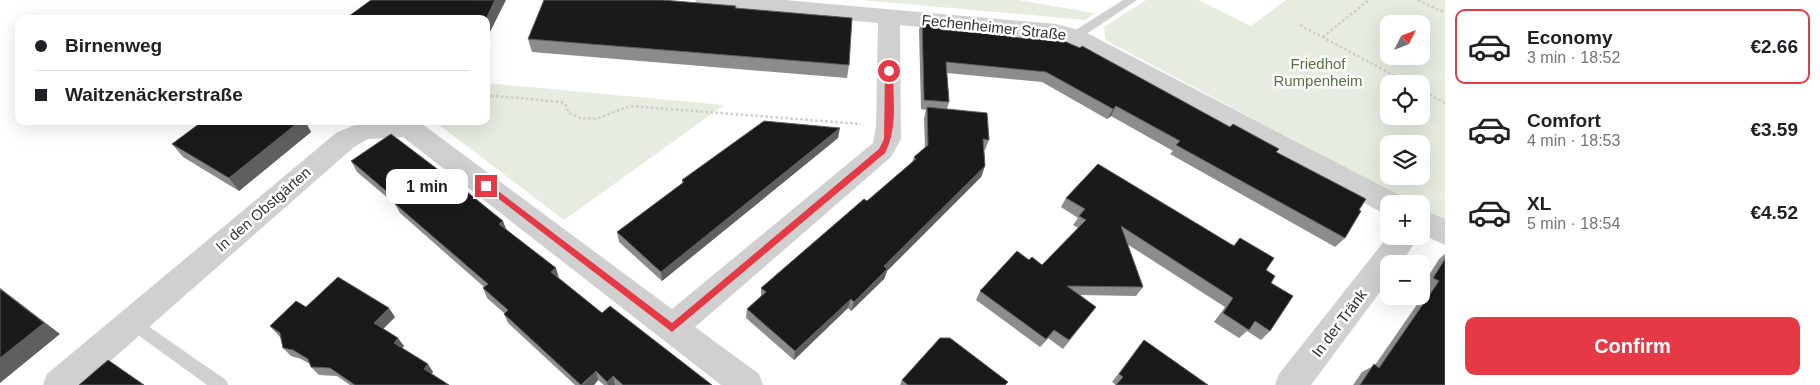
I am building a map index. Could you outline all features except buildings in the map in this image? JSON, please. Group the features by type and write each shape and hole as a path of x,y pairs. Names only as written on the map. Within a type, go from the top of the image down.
{"street":[{"name":"Fechenheimer Straße","path":"706,0 1056,32 1075,36 1380,198"},
{"path":"747,385 672,328 882,150 888,139 889,126 889,16"},
{"name":"In den Obstgärten","path":"59,385 349,137 360,131 373,128 408,127 672,328"},
{"path":"1430,225 1445,233"},
{"name":"In der Tränk","path":"1291,385 1397,245"}],"lane":[{"path":"1075,36 1131,0"},
{"path":"132,322 220,385"}],"path":[{"path":"1323,37 1368,0"},
{"path":"1418,0 1445,13"},
{"path":"1300,25 1393,75"},
{"path":"490,95 560,102 565,104 569,113 585,120 603,118 624,106 630,106 889,126"},
{"path":"1430,95 1445,103"}],"green space":[{"path":"861,0 1018,0 1095,13 1085,20"},
{"name":"Friedhof Rumpenheim","path":"1146,0 1198,0 1251,26 1286,0 1445,0 1445,220 1430,212 1430,195 1397,195 1105,40 1104,27"},
{"path":"490,83 724,105 564,220 439,125 490,125"}],"route":[{"path":"486,186 672,328 882,150 888,139 889,71"}]}
